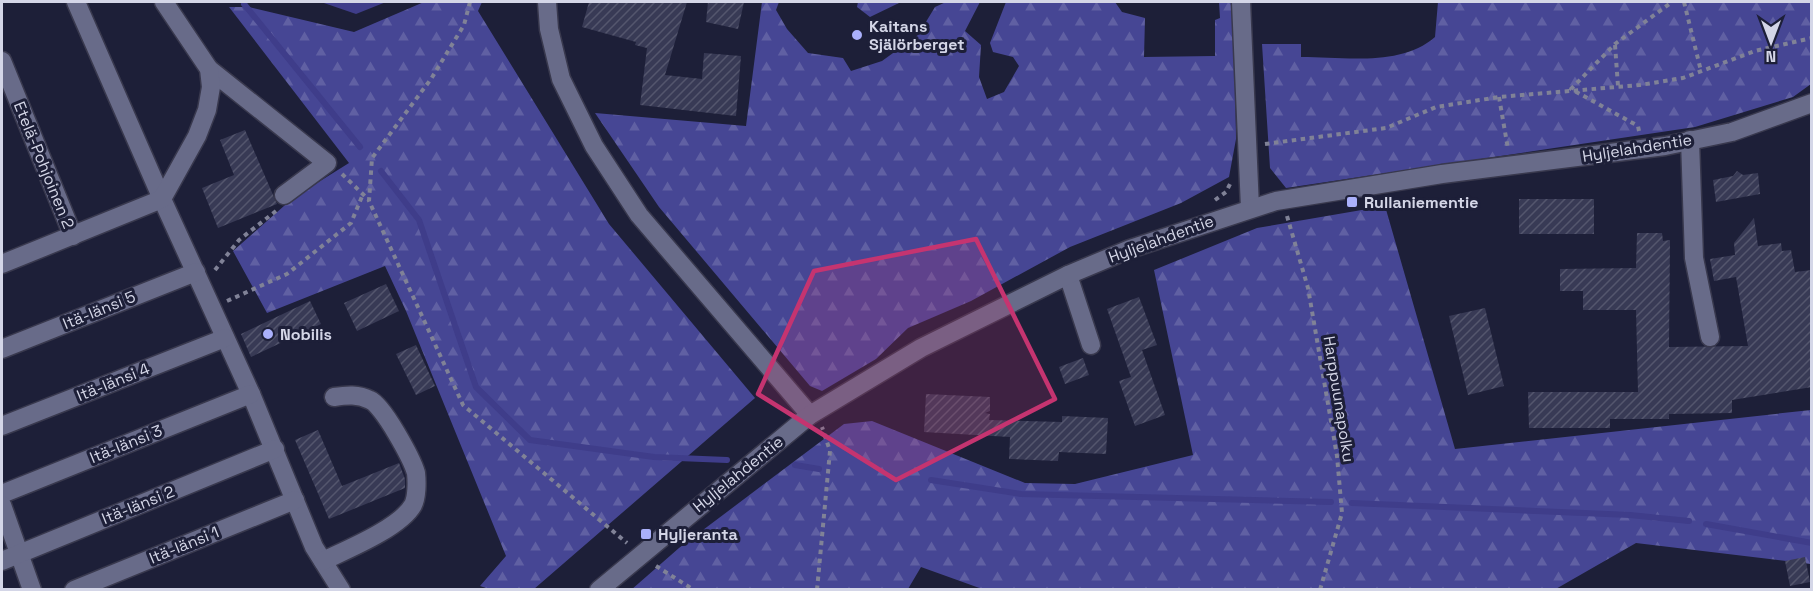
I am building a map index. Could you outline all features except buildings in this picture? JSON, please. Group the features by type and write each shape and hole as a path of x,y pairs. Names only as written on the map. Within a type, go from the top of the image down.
{"street":[{"path":"76,2 162,200 251,394 314,547 341,590"},
{"path":"164,2 209,69 327,163 284,195"},
{"path":"547,2 549,29 561,79 594,146 639,215 816,421"},
{"path":"1241,2 1250,208"},
{"name":"Etelä-Pohjoinen 2","path":"2,61 74,236"},
{"path":"2,264 162,200 197,136 207,110 211,87 209,69"},
{"name":"Hyljelahdentie","path":"599,590 816,421 921,348 1068,275 1130,249 1250,208 1297,197 1690,141 1771,119 1812,103"},
{"path":"1690,141 1694,258 1710,337"},
{"name":"Itä-länsi 5","path":"2,349 196,272"},
{"path":"1068,275 1091,345"},
{"name":"Itä-länsi 4","path":"2,426 225,338"},
{"name":"Itä-länsi 3","path":"2,494 251,394"},
{"path":"323,561 398,520 413,506 416,491 416,472 379,408 372,400 352,395 334,397"},
{"name":"Itä-länsi 2","path":"2,561 274,449"},
{"name":"Itä-länsi 1","path":"74,590 295,500"},
{"path":"2,505 32,590"}],"path":[{"path":"369,201 372,158 431,79 464,25 471,2"},
{"path":"1571,89 1615,44 1672,2"},
{"path":"1684,2 1701,71"},
{"path":"1246,144 1274,143 1386,128 1436,107 1499,97 1683,78 1755,51 1812,38"},
{"path":"1615,44 1618,86"},
{"path":"1571,89 1638,126 1643,149"},
{"path":"1499,97 1511,166"},
{"path":"327,163 369,201 463,405 631,547"},
{"path":"1211,202 1226,192 1232,180 1248,178"},
{"path":"284,195 278,209 223,257 216,267 210,302 287,274 351,223 363,194"},
{"path":"1278,214 1297,211"},
{"name":"Harppuunapolku","path":"1286,213 1308,288 1337,456 1342,513 1320,590"},
{"path":"816,421 829,421"},
{"path":"812,434 816,421"},
{"path":"816,421 830,451 817,590"},
{"path":"648,562 667,571 694,590"}],"highlighted area":[{"path":"976,239 1055,399 896,480 758,394 814,271"}],"green space":[{"path":"424,2 482,2 478,11 609,224 755,398 534,589 489,589 480,586 506,556 406,311 385,266 267,313 233,251 293,198 349,163 229,7 249,7 354,32"},
{"path":"762,2 779,2 776,10 787,29 808,53 843,58 851,71 882,61 918,35 935,7 946,2 980,2 965,31 981,45 979,77 987,99 1004,92 1019,66 1013,57 993,52 990,43 1006,2 1115,2 1122,12 1145,18 1144,57 1215,56 1215,20 1220,18 1219,2 1234,2 1236,139 1229,177 1181,203 1070,247 971,301 908,328 876,359 822,391 810,386 659,207 595,113 746,126"},
{"path":"858,2 901,2 870,17 857,7"},
{"path":"1438,2 1811,2 1811,84 1793,97 1695,127 1286,188 1270,168 1262,44 1301,44 1301,57 1353,59 1389,57 1406,53 1435,37"},
{"path":"1385,206 1455,449 1811,410 1811,564 1636,543 1554,590 985,590 921,567 908,589 631,590 679,548 844,424 872,421 1025,483 1075,484 1193,455 1154,270 1257,228"}],"shaded area":[{"path":"321,2 386,2 356,14"}],"waterway":[{"path":"244,4 360,147"},
{"path":"381,171 419,220 476,387 530,440 654,457 727,460"},
{"path":"795,465 819,469"},
{"path":"931,480 1021,494 1331,502"},
{"path":"1352,503 1630,515 1689,521"},
{"path":"1706,524 1812,543"}],"place":[{"name":"Kaitans Själörberget","path":"857,35"},
{"name":"Rullaniementie","path":"1352,202"},
{"name":"Nobilis","path":"268,334"},
{"name":"Hyljeranta","path":"646,534"}]}
